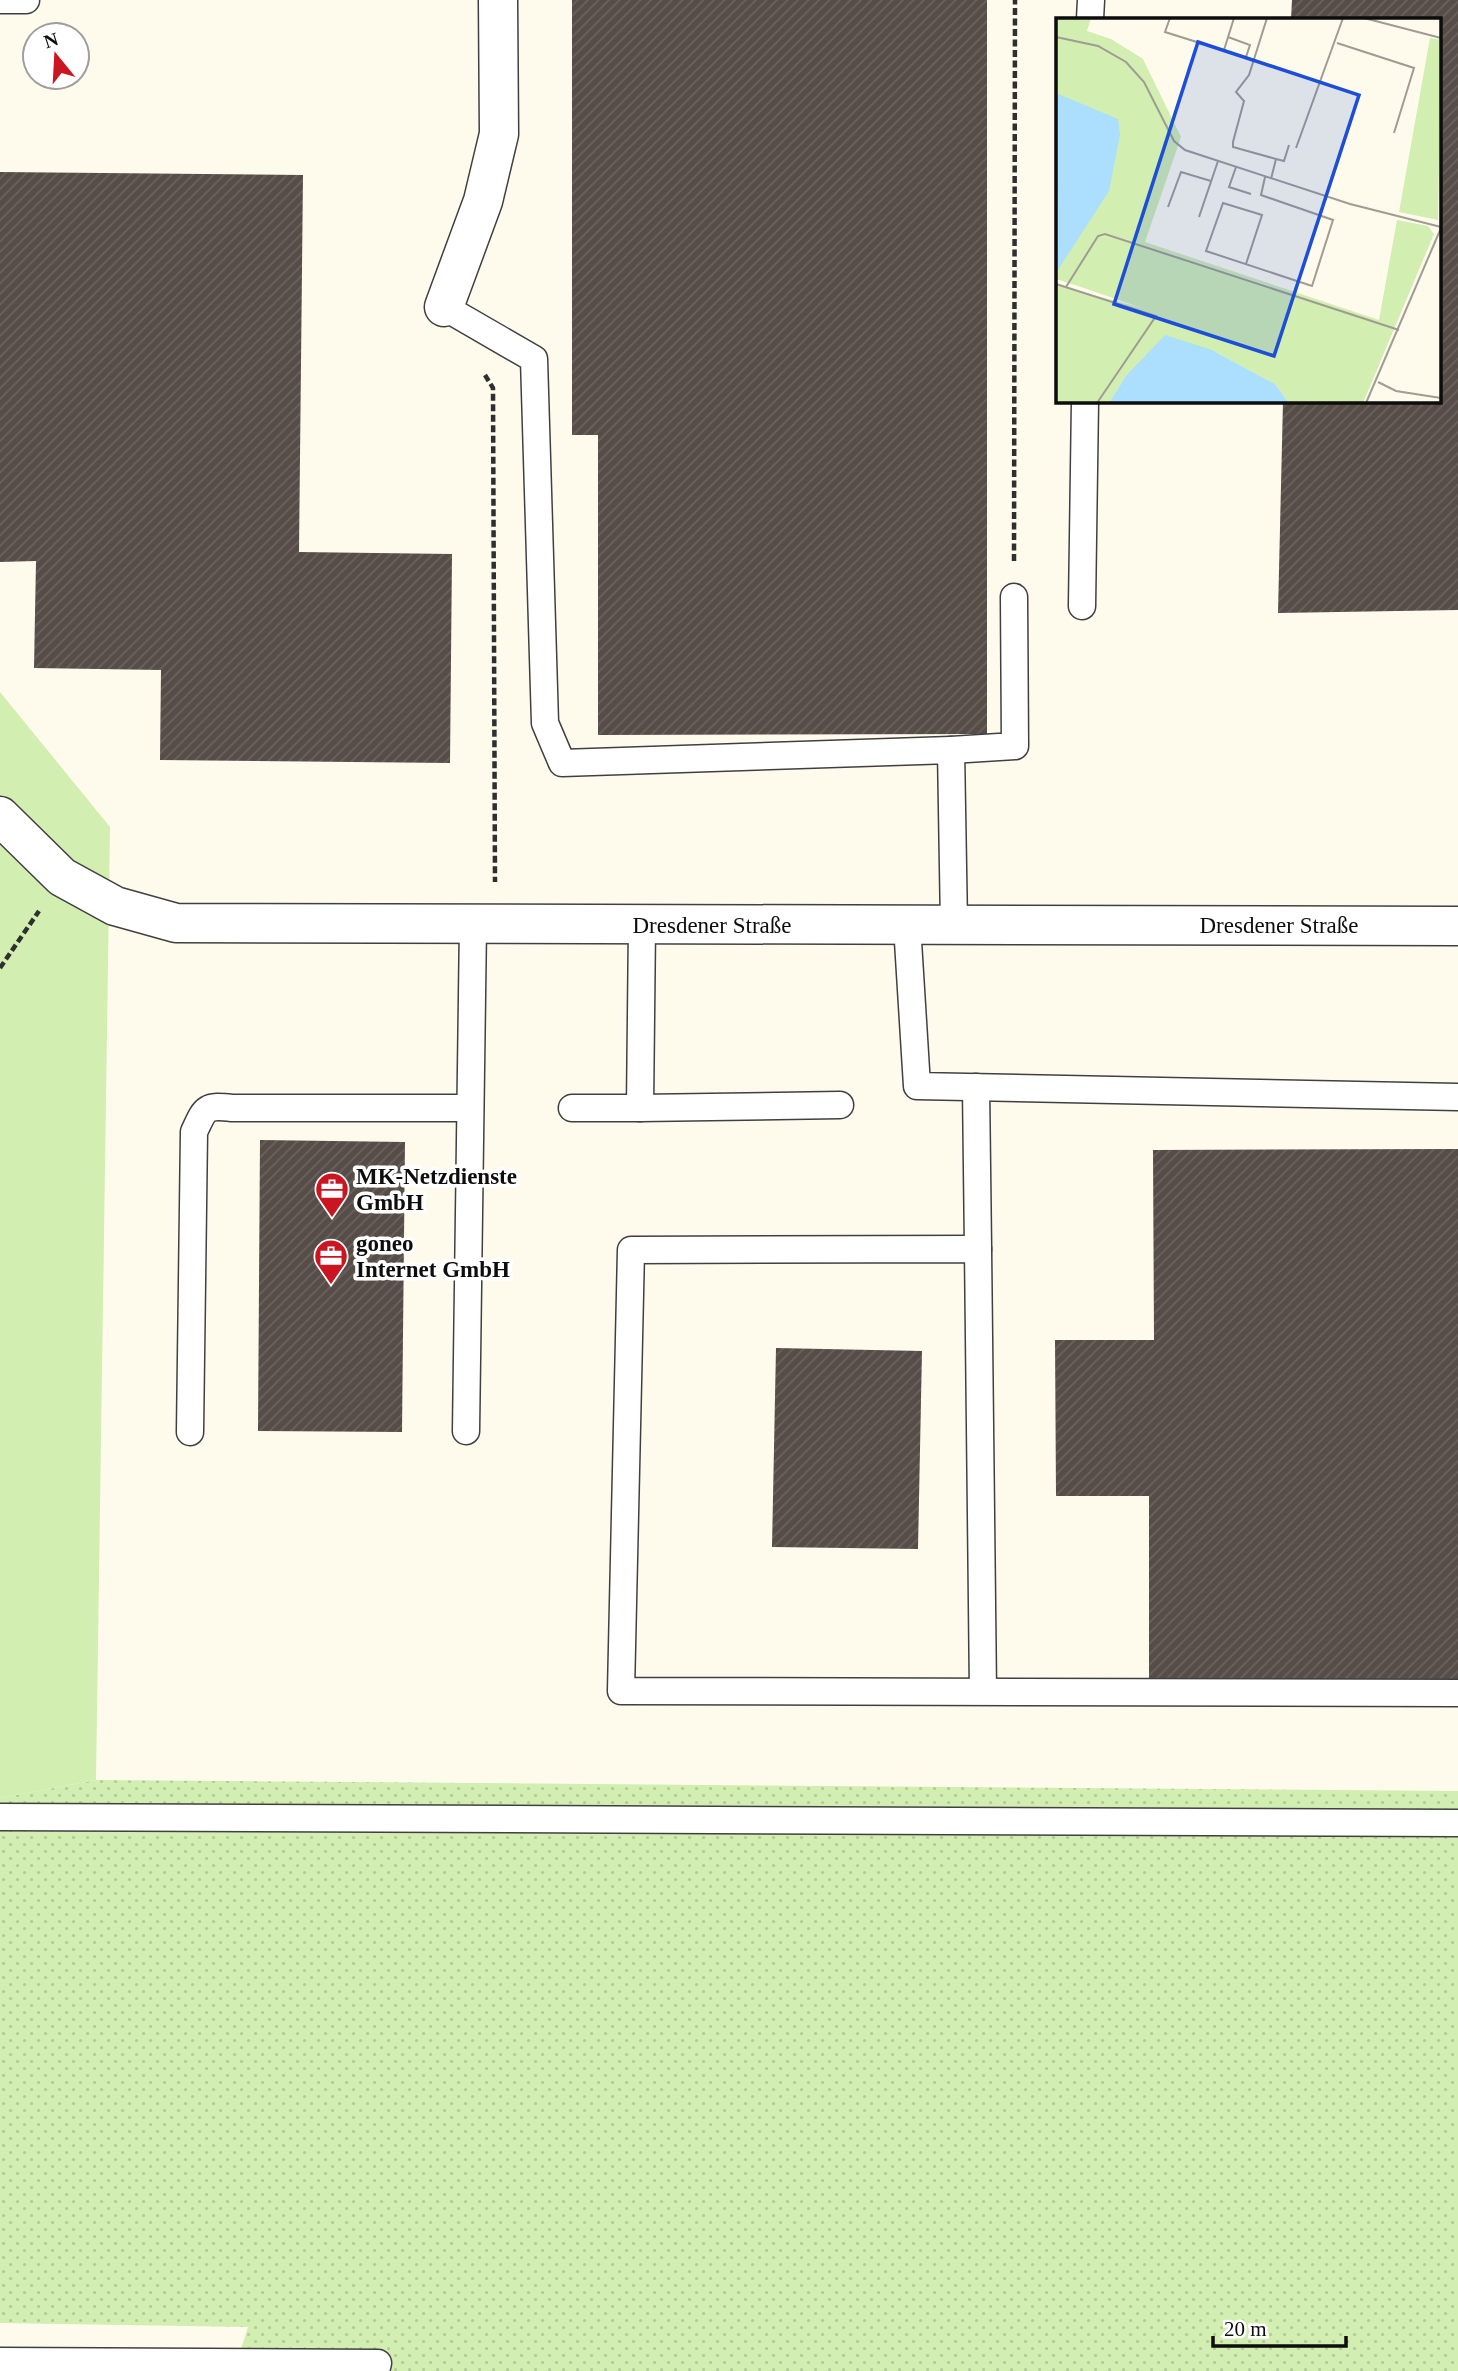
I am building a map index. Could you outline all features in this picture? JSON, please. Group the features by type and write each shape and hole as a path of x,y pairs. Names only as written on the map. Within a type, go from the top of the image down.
{"street":[{"path":"444,307 483,201 499,134 498,0"},
{"name":"Dresdener Straße","path":"0,816 62,877 115,906 176,923 1458,926"}],"lane":[{"path":"0,0 26,0"},
{"path":"1090,18 1091,0"},
{"path":"444,307 534,359 545,723 562,763 1015,746 1014,597"},
{"path":"1082,606 1085,402"},
{"path":"951,750 954,925"},
{"path":"466,1431 470,1108 484,924"},
{"path":"640,1108 642,925"},
{"path":"907,925 917,1086 1458,1097"},
{"path":"976,1087 983,1692"},
{"path":"572,1108 840,1105"},
{"path":"190,1432 194,1132 204,1111 214,1106 470,1108"},
{"path":"978,1249 631,1250 621,1691 1458,1693"},
{"path":"0,1817 1458,1823"},
{"path":"0,2361 378,2362 376,2371"}],"path":[{"path":"1014,597 1015,0"},
{"path":"479,365 493,388 484,924"},
{"path":"0,968 62,877"}],"green space":[{"path":"0,692 110,827 96,1780 0,1798"},
{"path":"96,1780 1458,1791 1458,2371 234,2371 248,2327 0,2323 0,1798"}],"building":[{"path":"572,0 987,0 987,734 598,735 598,435 572,435"},
{"path":"1292,0 1458,0 1458,610 1278,613 1283,402 1440,402 1440,18 1291,18"},
{"path":"0,172 303,175 299,552 452,554 450,763 160,760 161,670 34,668 36,561 0,562"},
{"name":"goneo Internet GmbH","path":"260,1140 405,1142 402,1432 258,1431"},
{"path":"1458,1149 1458,1684 1149,1685 1149,1496 1056,1496 1055,1340 1154,1340 1153,1150"},
{"path":"776,1348 922,1351 918,1549 772,1547"}],"place":[{"name":"MK-Netzdienste GmbH","path":"332,1219"},
{"name":"goneo Internet GmbH","path":"331,1286"}]}
